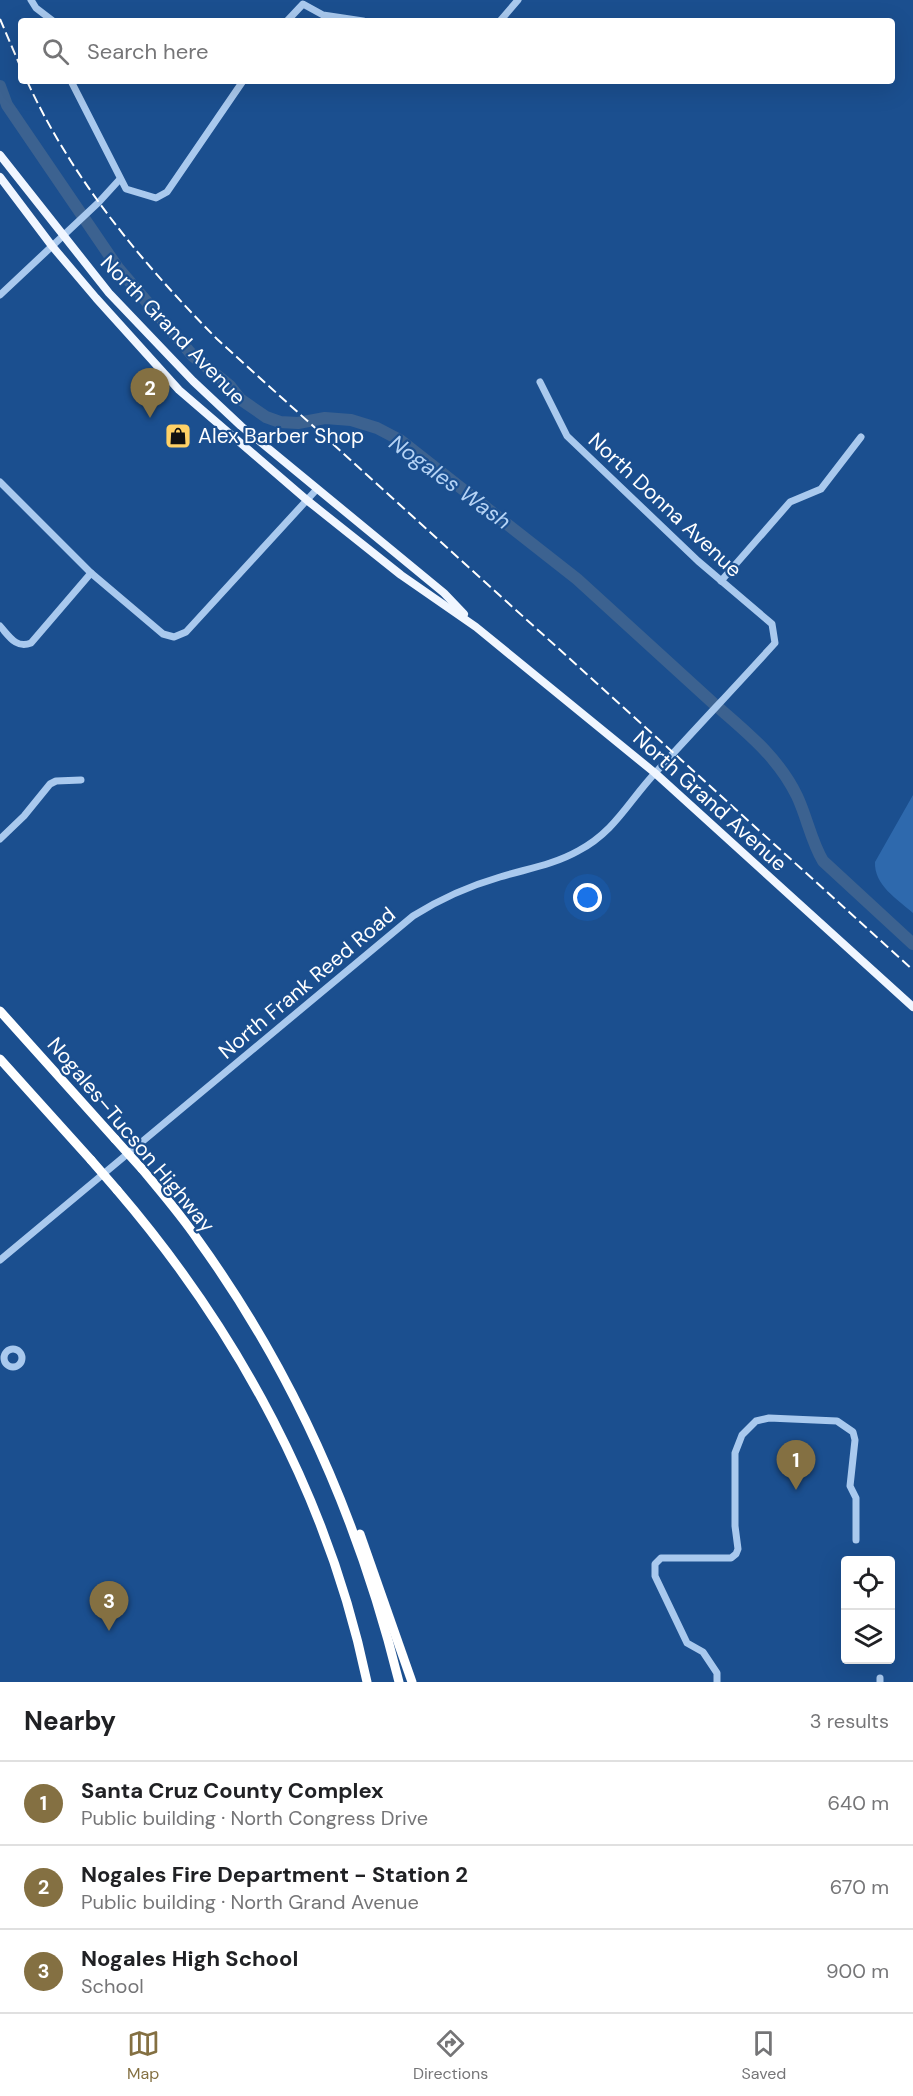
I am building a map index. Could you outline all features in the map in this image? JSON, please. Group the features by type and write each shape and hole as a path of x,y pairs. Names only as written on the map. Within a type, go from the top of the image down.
{"highway":[{"name":"Nogales–Tucson Highway","path":"0,1011 142,1168 198,1239 261,1337 318,1444 347,1516 373,1589 399,1682"},
{"path":"0,1059 91,1160 172,1257 209,1310 243,1365 267,1408 315,1512 350,1614 367,1682"},
{"path":"261,1337 308,1418 332,1465 366,1550 412,1682"},
{"path":"350,1614 362,1682"}],"main road":[{"name":"North Grand Avenue","path":"0,155 109,293 193,381 241,426 444,593 476,627"},
{"name":"North Grand Avenue","path":"0,177 52,246 180,390 308,501 401,575 476,627 655,772 913,1007"}],"street":[{"path":"32,0 36,8 49,18"},
{"path":"503,18 518,0"},
{"path":"290,18 303,4 323,15 343,18"},
{"path":"72,84 126,189 156,198 167,192 241,84"},
{"path":"0,295 92,209 120,179"},
{"name":"North Donna Avenue","path":"540,382 567,436 721,580 772,624 775,643"},
{"path":"721,580 790,502 821,489 861,437"},
{"path":"0,482 91,573 163,634 174,637 186,632 317,489"},
{"path":"0,626 17,644 23,646 31,643 91,573"},
{"name":"North Frank Reed Road","path":"0,1260 413,916 472,886 554,862 578,851 601,836 621,817 655,772 775,643"},
{"path":"0,839 24,816 50,784 56,781 81,780"},
{"path":"717,1682 717,1673 703,1652 687,1643 655,1576 655,1564 661,1558 731,1558 736,1554 738,1549 735,1526 735,1453 742,1435 756,1420 769,1418 837,1421 853,1432 855,1440 850,1486 856,1498 856,1540"}],"shaded area":[{"path":"913,795 913,913 882,885 875,862"}],"waterway":[{"name":"Nogales Wash","path":"0,86 7,105 118,268 193,356 230,386 240,399 266,417 280,422 298,423 325,418 351,420 377,428 400,440 577,579 713,703"},
{"name":"Nogales Wash","path":"720,709 753,738 782,770 797,796 823,861 913,944"}],"railway":[{"path":"0,19 18,61"},
{"path":"28,84 65,152 87,186 136,250 217,339 913,970"}],"place":[{"name":"Nogales Fire Department - Station 2","path":"150,418"},
{"name":"Alex Barber Shop","path":"178,436"},
{"name":"Santa Cruz County Complex","path":"796,1490"},
{"name":"Nogales High School","path":"109,1631"}]}
